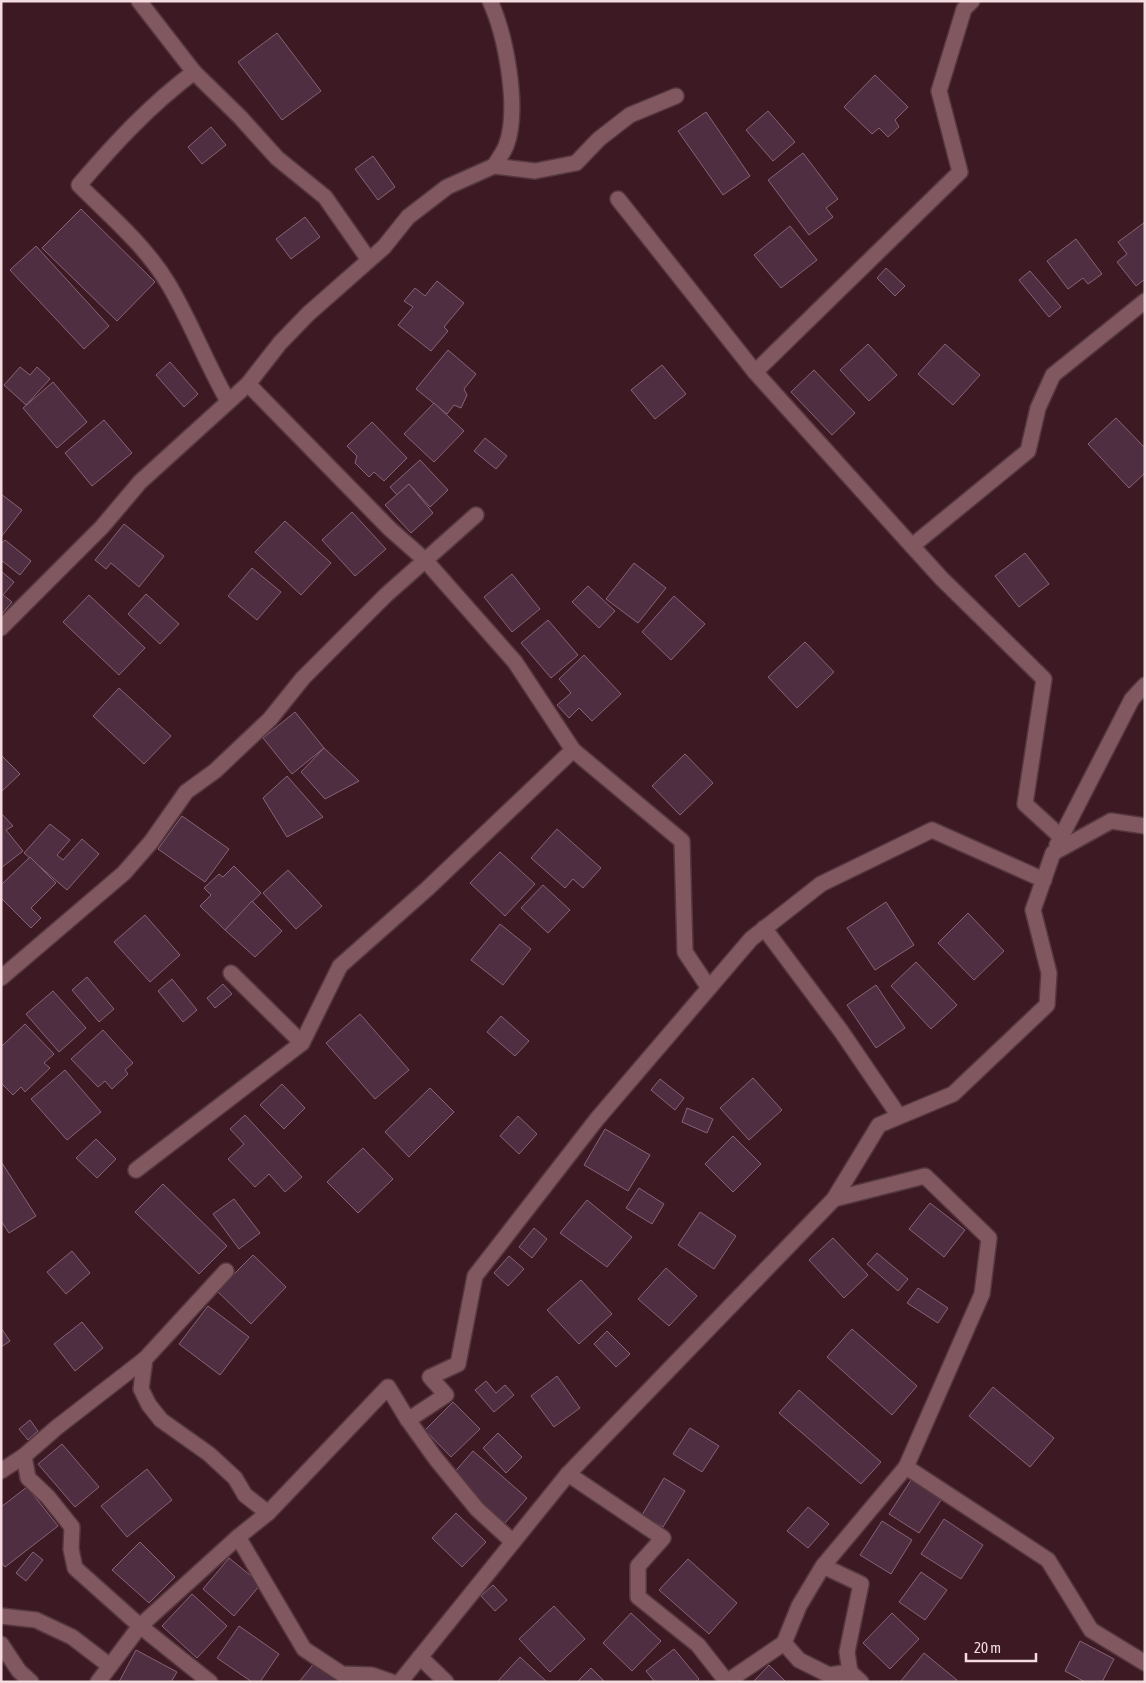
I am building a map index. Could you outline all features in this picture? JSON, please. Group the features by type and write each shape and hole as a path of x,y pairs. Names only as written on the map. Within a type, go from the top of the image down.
{"street":[{"path":"139,1 194,72 240,117 277,158 326,197 369,260"},
{"path":"490,1 500,22 509,65 511,110 506,146 494,166"},
{"path":"755,372 960,172 939,91 964,9 972,1"},
{"path":"194,72 161,97 137,119 79,185 144,250 169,284 208,368 228,401"},
{"path":"1,628 102,527 140,482 248,384 280,343 384,247 408,217 447,187 494,166 535,171 576,163 598,139 630,114 676,96"},
{"path":"618,199 755,372 942,579 1044,679 1025,804 1061,837"},
{"path":"912,546 1028,451 1038,408 1053,375 1145,301"},
{"path":"248,384 390,529 425,560 515,662 573,750 682,841 685,952 708,988"},
{"path":"1,978 124,873 151,842 186,792 215,771 270,719 303,678 425,560 476,515"},
{"path":"400,1682 568,1474 834,1199 879,1124 952,1094 1047,1005 1049,973 1033,910 1053,853 1132,698 1145,685"},
{"path":"136,1170 302,1043 340,966 427,889 573,750"},
{"path":"1053,853 1111,821 1145,826"},
{"path":"408,1420 446,1395 430,1377 458,1364 475,1276 597,1119 751,939 821,884 932,830 1044,880"},
{"path":"764,928 841,1031 900,1116"},
{"path":"231,973 302,1043"},
{"path":"568,1474 663,1538 638,1566 638,1597 698,1645 728,1681 784,1643 799,1606 823,1566 906,1467 982,1294 989,1238 926,1176 834,1199"},
{"path":"1,1470 24,1456 56,1428 145,1358 226,1271"},
{"path":"145,1358 140,1389 149,1405 162,1420 208,1454 235,1478 245,1495 268,1513"},
{"path":"98,1682 140,1626 238,1537 268,1513 388,1387 408,1420 436,1459 476,1508 513,1542"},
{"path":"24,1456 28,1478 48,1497 72,1528 71,1549 75,1568 140,1626 210,1682"},
{"path":"906,1467 1048,1560 1092,1630 1145,1663"},
{"path":"238,1537 304,1649 342,1674 372,1675 392,1682"},
{"path":"784,1643 799,1660 829,1675 852,1678 847,1652 861,1584 823,1566"},
{"path":"1,1616 36,1620 45,1624 72,1637 110,1666"},
{"path":"1,1644 19,1670 31,1682"},
{"path":"420,1657 446,1682"}],"building":[{"path":"277,33 321,91 282,120 238,62"},
{"path":"875,75 908,107 895,120 899,127 888,137 879,128 872,134 844,107"},
{"path":"768,111 795,142 773,161 746,130"},
{"path":"706,112 750,176 723,195 678,131"},
{"path":"211,127 226,145 202,164 188,147"},
{"path":"803,153 838,199 826,208 833,217 809,235 768,180"},
{"path":"373,156 395,187 378,200 355,169"},
{"path":"81,209 155,282 117,321 42,248"},
{"path":"305,217 320,237 291,259 276,239"},
{"path":"1145,222 1145,279 1136,286 1117,262 1127,254 1118,242"},
{"path":"790,226 817,260 781,288 754,255"},
{"path":"1076,239 1102,274 1088,284 1083,278 1068,289 1047,261"},
{"path":"36,246 109,326 84,349 10,270"},
{"path":"886,268 905,286 895,296 877,278"},
{"path":"1030,271 1061,307 1049,317 1019,280"},
{"path":"437,281 464,303 444,327 448,331 431,351 398,325 413,307 404,301 415,288 425,296"},
{"path":"868,344 897,375 869,401 840,370"},
{"path":"945,344 980,375 953,405 918,374"},
{"path":"448,350 476,374 464,389 467,395 461,408 454,405 447,414 416,389"},
{"path":"170,362 198,394 184,407 156,375"},
{"path":"662,365 686,394 655,419 631,390"},
{"path":"20,367 30,375 37,367 50,379 26,405 4,385"},
{"path":"814,370 855,413 832,435 791,392"},
{"path":"53,382 87,422 57,448 23,408"},
{"path":"434,403 464,431 434,462 404,434"},
{"path":"1116,418 1145,448 1145,473 1129,488 1088,444"},
{"path":"104,420 132,453 92,486 65,453"},
{"path":"372,422 407,458 384,481 374,472 369,477 355,463 357,456 347,446"},
{"path":"485,438 507,456 496,469 474,451"},
{"path":"420,460 448,490 430,507 409,484 397,495 390,487"},
{"path":"409,484 433,513 411,533 385,505"},
{"path":"1,494 22,510 1,537"},
{"path":"352,512 386,549 355,576 322,540"},
{"path":"285,521 331,563 301,595 255,552"},
{"path":"124,524 164,556 139,587 111,563 106,569 95,560"},
{"path":"5,540 31,561 20,575 1,560 1,544"},
{"path":"1025,553 1049,584 1019,607 995,576"},
{"path":"634,563 666,588 638,623 606,599"},
{"path":"252,568 281,592 257,620 228,596"},
{"path":"1,571 14,582 3,595 12,602 1,615"},
{"path":"512,574 540,609 512,632 484,597"},
{"path":"588,586 615,611 599,628 572,602"},
{"path":"146,594 179,624 160,644 128,614"},
{"path":"89,595 145,648 119,675 63,622"},
{"path":"674,596 705,624 671,660 642,632"},
{"path":"548,620 578,655 551,678 521,643"},
{"path":"805,642 834,672 797,708 768,677"},
{"path":"584,655 621,694 592,721 579,708 569,718 557,705 571,693 559,679"},
{"path":"119,688 171,736 144,764 93,716"},
{"path":"295,712 324,748 292,774 263,738"},
{"path":"324,748 359,781 325,799 301,772"},
{"path":"685,754 713,783 680,815 652,786"},
{"path":"1,755 20,774 1,792"},
{"path":"287,776 323,817 287,837 263,798"},
{"path":"1,813 13,826 6,830 23,851 1,868"},
{"path":"182,816 229,849 205,882 158,849"},
{"path":"50,824 70,840 57,855 63,860 82,839 99,854 67,890 24,853"},
{"path":"557,829 601,868 583,888 573,879 565,888 531,858"},
{"path":"500,852 535,884 505,916 470,883"},
{"path":"30,857 56,883 31,908 41,918 31,928 1,898 1,885"},
{"path":"234,866 261,893 225,930 200,906 211,895 204,888 219,874 223,877"},
{"path":"288,870 322,906 296,929 263,893"},
{"path":"543,885 570,910 548,933 521,908"},
{"path":"252,901 282,931 255,957 225,930"},
{"path":"886,902 914,945 875,970 847,928"},
{"path":"968,913 1004,951 974,980 938,943"},
{"path":"145,915 180,955 150,982 114,942"},
{"path":"500,924 531,949 503,985 471,960"},
{"path":"916,962 957,1005 931,1029 891,986"},
{"path":"87,977 114,1009 99,1022 72,990"},
{"path":"172,979 197,1010 183,1022 158,991"},
{"path":"223,984 232,994 215,1008 207,998"},
{"path":"876,985 905,1028 876,1048 847,1005"},
{"path":"53,991 86,1028 59,1052 26,1014"},
{"path":"360,1014 409,1070 375,1099 326,1043"},
{"path":"501,1016 529,1041 515,1056 487,1032"},
{"path":"25,1024 54,1054 44,1063 50,1068 25,1092 21,1087 13,1095 1,1083 1,1047"},
{"path":"103,1030 133,1063 125,1070 128,1074 112,1089 105,1081 98,1087 71,1059"},
{"path":"65,1070 101,1112 67,1140 31,1099"},
{"path":"753,1078 782,1110 749,1140 720,1108"},
{"path":"660,1079 684,1098 675,1110 651,1090"},
{"path":"282,1084 305,1108 284,1129 260,1105"},
{"path":"430,1088 454,1112 409,1157 385,1132"},
{"path":"687,1108 713,1119 707,1133 682,1122"},
{"path":"245,1115 302,1177 285,1192 269,1174 255,1187 228,1159 244,1144 230,1129"},
{"path":"518,1116 537,1134 519,1154 500,1136"},
{"path":"605,1129 650,1155 628,1191 584,1165"},
{"path":"733,1136 761,1164 733,1192 705,1164"},
{"path":"96,1139 116,1159 97,1178 76,1158"},
{"path":"363,1148 393,1179 358,1213 327,1182"},
{"path":"2,1163 36,1216 9,1233 1,1221"},
{"path":"163,1184 227,1246 199,1274 135,1212"},
{"path":"639,1188 664,1204 652,1224 626,1208"},
{"path":"234,1199 260,1233 239,1249 213,1214"},
{"path":"587,1200 632,1237 607,1267 560,1233"},
{"path":"930,1203 965,1230 944,1257 909,1229"},
{"path":"700,1212 736,1236 714,1269 678,1245"},
{"path":"534,1228 547,1239 532,1258 519,1247"},
{"path":"833,1238 868,1275 844,1298 809,1260"},
{"path":"72,1251 90,1273 66,1294 47,1272"},
{"path":"877,1253 908,1279 898,1291 867,1264"},
{"path":"253,1255 286,1287 251,1324 217,1291"},
{"path":"509,1256 524,1269 508,1286 494,1273"},
{"path":"666,1268 697,1296 669,1326 638,1299"},
{"path":"581,1280 612,1314 579,1344 547,1310"},
{"path":"918,1288 948,1308 938,1323 907,1303"},
{"path":"208,1306 249,1337 220,1375 179,1344"},
{"path":"82,1322 103,1348 75,1371 54,1344"},
{"path":"1,1328 10,1341 1,1347"},
{"path":"852,1329 917,1386 892,1415 827,1357"},
{"path":"607,1331 630,1354 616,1367 594,1344"},
{"path":"557,1376 580,1408 554,1427 531,1396"},
{"path":"486,1381 496,1393 505,1385 514,1395 494,1412 475,1390"},
{"path":"993,1387 1054,1438 1030,1467 969,1416"},
{"path":"799,1390 881,1462 861,1484 779,1413"},
{"path":"453,1402 480,1429 451,1457 425,1430"},
{"path":"30,1420 38,1431 28,1440 19,1429"},
{"path":"690,1428 719,1446 702,1472 673,1454"},
{"path":"498,1433 522,1457 506,1473 483,1448"},
{"path":"62,1444 99,1487 75,1507 38,1464"},
{"path":"473,1451 527,1498 505,1523 451,1476"},
{"path":"147,1469 172,1500 127,1537 101,1506"},
{"path":"664,1478 685,1491 663,1527 642,1515"},
{"path":"911,1480 941,1500 919,1533 889,1514"},
{"path":"27,1487 58,1526 5,1567 1,1562 1,1507"},
{"path":"808,1507 829,1524 808,1548 787,1531"},
{"path":"456,1513 486,1542 462,1567 432,1538"},
{"path":"944,1519 983,1545 961,1579 921,1554"},
{"path":"882,1521 912,1540 891,1574 860,1555"},
{"path":"140,1542 175,1577 149,1603 112,1570"},
{"path":"33,1552 43,1560 26,1581 16,1573"},
{"path":"229,1558 261,1584 234,1616 203,1589"},
{"path":"688,1559 737,1603 709,1634 659,1590"},
{"path":"921,1572 947,1590 925,1620 899,1602"},
{"path":"493,1585 507,1600 495,1611 481,1596"},
{"path":"192,1594 227,1626 197,1658 162,1626"},
{"path":"554,1606 585,1639 550,1672 519,1639"},
{"path":"631,1613 661,1641 632,1671 603,1643"},
{"path":"892,1613 919,1639 890,1669 863,1643"},
{"path":"239,1626 279,1654 260,1682 252,1682 217,1658"},
{"path":"1080,1641 1114,1659 1102,1682 1085,1682 1065,1671"},
{"path":"674,1649 699,1679 696,1682 655,1682 646,1671"},
{"path":"136,1650 177,1672 171,1682 119,1682"},
{"path":"924,1653 957,1680 956,1682 900,1682"},
{"path":"520,1657 547,1682 497,1682"},
{"path":"315,1662 339,1682 299,1682"},
{"path":"769,1665 786,1682 753,1682"},
{"path":"591,1668 605,1682 577,1682"}]}
